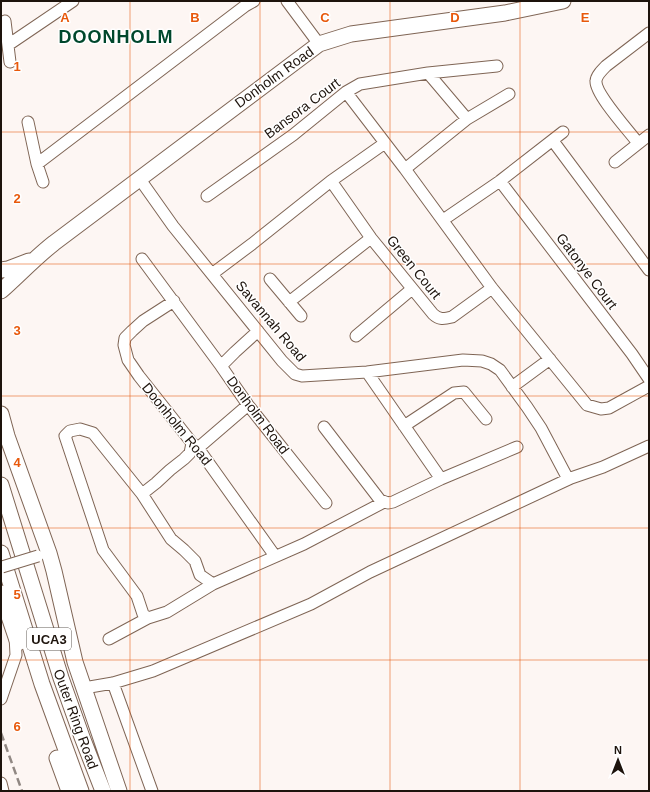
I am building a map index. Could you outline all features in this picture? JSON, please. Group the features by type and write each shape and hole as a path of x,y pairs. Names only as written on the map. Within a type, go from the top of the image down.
{"main road":[{"name":"Donholm Road","path":"32,260 319,44 351,34 505,13 563,1"},
{"path":"1,270 32,260"},
{"path":"1,290 23,272 32,260"},
{"name":"UCA3","path":"1,414 43,555 54,572 75,662 119,791"},
{"name":"Outer Ring Road","path":"1,485 61,678 82,737 104,791"},
{"name":"Outer Ring Road","path":"1,562 42,684 81,791"},
{"name":"UCA3","path":"1,593 70,791"}],"street":[{"path":"8,45 73,1"},
{"path":"37,164 245,6 254,1"},
{"path":"287,1 319,44"},
{"path":"5,21 10,62"},
{"path":"638,143 601,97 595,80 606,66 649,33"},
{"name":"Bansora Court","path":"207,196 293,135 346,92 360,84 428,73 497,66"},
{"path":"428,73 467,119"},
{"path":"346,92 443,220 492,288 587,405 609,408 649,386"},
{"path":"405,169 467,119 509,94"},
{"path":"28,122 37,164 43,182"},
{"path":"443,220 500,181 563,132"},
{"path":"615,162 649,135"},
{"path":"552,141 649,270"},
{"path":"212,274 331,181 385,143"},
{"name":"Savannah Road","path":"139,178 173,226 286,366 295,374 302,376 367,372 463,360 482,361 491,364 500,370 512,387"},
{"name":"Green Court","path":"331,181 371,238 438,319 452,317 492,288"},
{"name":"Gatonye Court","path":"500,181 632,354 649,379"},
{"path":"289,302 371,238"},
{"path":"142,259 221,366"},
{"path":"270,279 301,316"},
{"path":"356,336 412,289"},
{"name":"Doonholm Road","path":"174,301 143,321 125,338 124,345 128,360 139,376 195,445 276,556"},
{"name":"Donholm Road","path":"258,331 221,366 248,405 326,503"},
{"path":"550,359 512,387 540,428 568,479"},
{"path":"367,372 442,479"},
{"path":"404,426 457,392 464,392 486,419"},
{"path":"142,494 184,459 195,445 248,405"},
{"path":"324,427 380,500 384,502"},
{"path":"148,618 143,614 137,596 103,550 65,436 70,432 80,429 93,433 142,494 171,539 195,561 200,575 212,584"},
{"path":"84,688 113,684 153,671 311,604 370,572 568,479 604,467 649,446"},
{"path":"109,639 148,618 168,612 212,584 304,544 384,502 393,502 516,447"},
{"path":"1,562 43,555"},
{"path":"1,699 16,655 15,634"},
{"path":"113,684 152,791"},
{"path":"1,783 3,791"}],"railway":[{"path":"1,733 22,791"}],"district":[{"name":"DOONHOLM","path":"116,37"}]}
